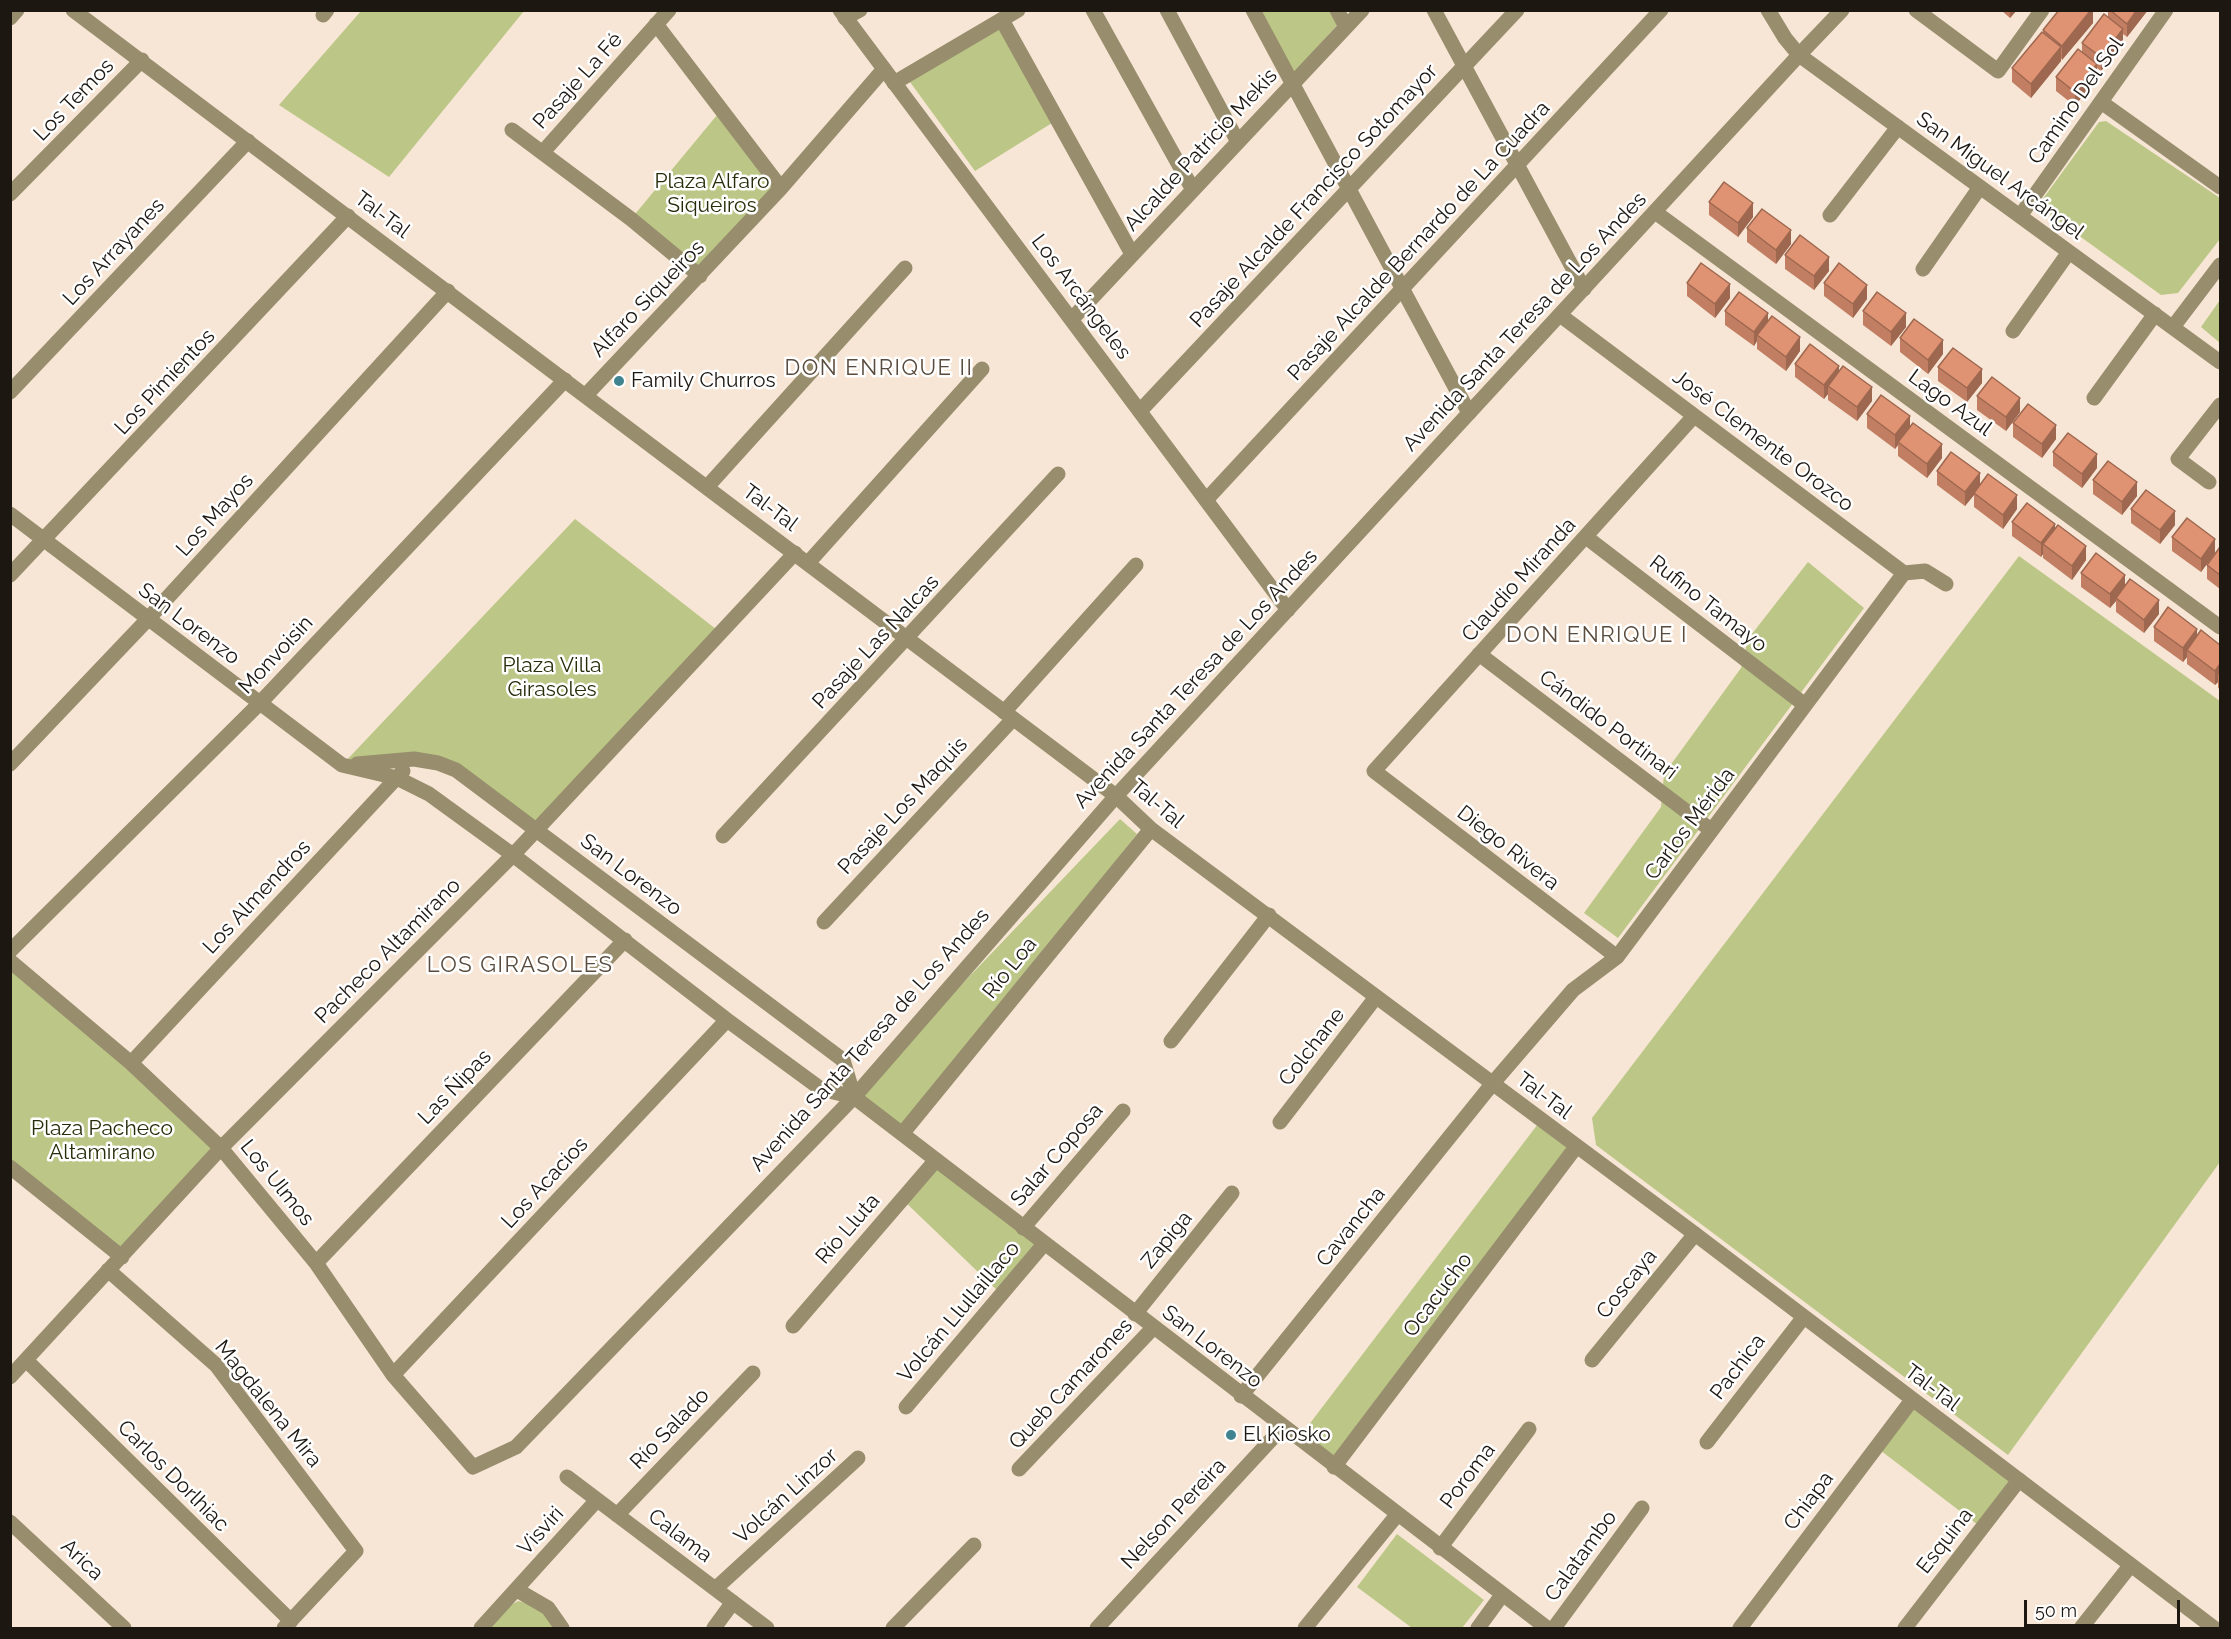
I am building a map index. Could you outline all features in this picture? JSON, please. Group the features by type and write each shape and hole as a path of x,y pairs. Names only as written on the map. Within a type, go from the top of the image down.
{"street":[{"path":"10,18 18,10"},
{"name":"Pasaje La Fé","path":"543,152 669,10"},
{"path":"842,14 860,10"},
{"path":"894,83 1018,10"},
{"path":"1093,10 1193,190"},
{"path":"1167,10 1238,142"},
{"path":"1253,10 1469,413"},
{"path":"1337,10 1346,27"},
{"name":"Alcalde Patricio Mekis","path":"1072,319 1362,10"},
{"path":"1434,10 1584,289"},
{"name":"Pasaje Alcalde Francisco Sotomayor","path":"1140,411 1517,10"},
{"name":"Pasaje Alcalde Bernardo de La Cuadra","path":"1207,499 1661,10"},
{"name":"San Miguel Arcángel","path":"1768,10 1785,39 1799,55 2220,362"},
{"name":"Avenida Santa Teresa de Los Andes","path":"472,1467 516,1447 854,1096 1116,796 1842,10"},
{"path":"1916,10 1998,71 2042,10"},
{"name":"Camino Del Sol","path":"2020,216 2166,10"},
{"name":"Tal-Tal","path":"76,11 1116,796 1151,829 1695,1234 2214,1629"},
{"name":"Los Arcángeles","path":"842,14 1288,610"},
{"path":"1002,20 1132,254"},
{"path":"656,24 781,188"},
{"name":"Los Temos","path":"10,194 142,60"},
{"name":"Alfaro Siqueiros","path":"586,395 781,188 884,69"},
{"path":"2101,102 2220,187"},
{"path":"1830,215 1898,127"},
{"path":"512,130 700,276"},
{"name":"Los Arrayanes","path":"10,392 248,141"},
{"path":"1923,268 1980,187"},
{"name":"Lago Azul","path":"1655,212 2220,627"},
{"name":"Los Pimientos","path":"10,575 348,216"},
{"path":"2013,331 2069,252"},
{"path":"2173,327 2220,265"},
{"path":"707,487 905,268"},
{"name":"Los Mayos","path":"10,764 148,619 448,291"},
{"path":"2094,398 2155,314"},
{"name":"José Clemente Orozco","path":"1560,315 1904,573"},
{"path":"807,563 982,369"},
{"name":"Monvoisin","path":"10,951 259,704 565,380"},
{"path":"2209,482 2178,459 2220,405"},
{"name":"Claudio Miranda","path":"1374,771 1694,416"},
{"name":"Pasaje Las Nalcas","path":"723,836 908,639 1058,474"},
{"name":"San Lorenzo","path":"10,514 342,765 397,778 429,794 821,1089 854,1096 1282,1428 1547,1629"},
{"name":"Rufino Tamayo","path":"1586,537 1805,705"},
{"name":"Pacheco Altamirano","path":"10,1377 221,1148 513,855 795,553"},
{"name":"Pasaje Los Maquis","path":"824,922 1009,715 1136,565"},
{"path":"1904,573 1925,571 1946,584"},
{"name":"Carlos Mérida","path":"1493,1083 1573,990 1617,957 1904,573"},
{"name":"Cándido Portinari","path":"1479,654 1711,830"},
{"name":"San Lorenzo","path":"342,765 414,759 438,763 456,770 843,1060 854,1096"},
{"name":"Los Almendros","path":"131,1064 414,759"},
{"name":"Diego Rivera","path":"1374,771 1617,957"},
{"name":"Río Loa","path":"902,1134 1151,829"},
{"path":"1171,1041 1269,915"},
{"name":"Las Ñipas","path":"316,1263 625,940"},
{"name":"Los Ulmos","path":"10,961 131,1064 221,1148 316,1263 393,1375 472,1467"},
{"name":"Colchane","path":"1280,1122 1377,997"},
{"name":"Los Acacios","path":"393,1375 727,1020"},
{"name":"Cavancha","path":"1241,1396 1493,1083"},
{"name":"Salar Coposa","path":"1023,1228 1123,1111"},
{"name":"Ocacucho","path":"1334,1467 1576,1147"},
{"name":"Río Lluta","path":"794,1326 936,1160"},
{"path":"12,1171 122,1257"},
{"name":"Zapiga","path":"1135,1314 1232,1193"},
{"name":"Coscaya","path":"1592,1360 1695,1234"},
{"name":"Volcán Llullaillaco","path":"906,1407 1044,1244"},
{"name":"Magdalena Mira","path":"108,1270 216,1365 356,1551 288,1625"},
{"name":"Pachica","path":"1707,1442 1803,1318"},
{"name":"Queb Camarones","path":"1019,1469 1153,1328"},
{"name":"Carlos Dorlhiac","path":"26,1360 288,1625"},
{"name":"Río Salado","path":"617,1515 753,1374"},
{"name":"Chiapa","path":"1740,1629 1912,1400"},
{"name":"Nelson Pereira","path":"1097,1629 1282,1428"},
{"name":"Poroma","path":"1440,1548 1529,1429"},
{"name":"Volcán Linzor","path":"715,1589 858,1458"},
{"name":"Calama","path":"567,1477 767,1629"},
{"name":"Esquina","path":"1905,1629 2019,1480"},
{"name":"Visviri","path":"481,1629 597,1500"},
{"name":"Calatambo","path":"1554,1629 1642,1508"},
{"path":"1305,1629 1397,1515"},
{"name":"Arica","path":"10,1522 124,1629"},
{"path":"893,1629 974,1545"},
{"path":"2081,1629 2130,1566"},
{"path":"517,1590 548,1608 562,1629"},
{"path":"1478,1629 1502,1594"},
{"path":"714,1629 733,1602"}],"green space":[{"path":"361,11 524,11 389,177 279,105"},
{"path":"1261,11 1332,11 1339,23 1294,73"},
{"path":"1000,28 1052,123 975,171 910,82"},
{"name":"Plaza Alfaro Siqueiros","path":"722,109 781,188 700,276 631,219"},
{"path":"2106,121 2220,198 2220,239 2178,293 2161,295 2045,211 2042,200 2099,122"},
{"path":"2220,300 2220,343 2201,327"},
{"name":"Plaza Villa Girasoles","path":"575,519 721,633 536,830 438,763 342,765"},
{"path":"2019,556 2220,701 2220,1162 2008,1455 1596,1145 1592,1118"},
{"path":"1808,562 1864,608 1618,938 1584,913 1661,807 1664,774 1741,668 1748,639"},
{"path":"1120,819 1137,834 902,1134 854,1097"},
{"name":"Plaza Pacheco Altamirano","path":"11,962 221,1148 122,1257 11,1160"},
{"path":"1541,1120 1576,1147 1334,1467 1298,1439"},
{"path":"936,1160 1044,1244 1001,1294 902,1199"},
{"path":"1912,1400 2019,1480 1982,1528 1876,1447"},
{"path":"1397,1534 1484,1600 1462,1628 1412,1628 1357,1587"},
{"path":"518,1601 548,1608 556,1628 481,1628 493,1616"}],"building":[{"path":"2059,10 2091,10 2062,46 2043,30"},
{"path":"2110,10 2137,10 2127,24"},
{"path":"2104,14 2123,29 2101,57 2082,43"},
{"path":"2042,32 2061,47 2031,84 2012,68"},
{"path":"2078,49 2097,64 2075,92 2056,77"},
{"path":"1724,182 1753,203 1738,223 1709,202"},
{"path":"1762,209 1791,230 1776,250 1747,228"},
{"path":"1800,235 1829,257 1814,276 1785,255"},
{"path":"1701,263 1730,284 1715,304 1687,283"},
{"path":"1839,263 1867,285 1853,304 1824,283"},
{"path":"1739,292 1768,313 1754,332 1725,311"},
{"path":"1877,292 1906,313 1891,332 1863,311"},
{"path":"1772,316 1800,337 1786,357 1757,335"},
{"path":"1914,319 1943,340 1928,360 1900,338"},
{"path":"1810,344 1839,366 1824,385 1795,364"},
{"path":"1953,348 1982,369 1967,388 1938,367"},
{"path":"1843,366 1872,387 1857,407 1828,386"},
{"path":"1992,377 2020,398 2006,417 1977,396"},
{"path":"1881,395 1910,416 1895,435 1867,414"},
{"path":"2028,404 2056,425 2042,444 2013,423"},
{"path":"1913,423 1942,444 1927,464 1898,442"},
{"path":"2068,433 2097,454 2082,474 2053,452"},
{"path":"1951,452 1980,473 1965,492 1937,471"},
{"path":"2108,461 2137,482 2122,502 2093,480"},
{"path":"1988,474 2017,495 2003,515 1974,493"},
{"path":"2146,490 2175,511 2160,530 2131,509"},
{"path":"2027,503 2055,524 2041,543 2012,522"},
{"path":"2187,518 2215,539 2201,559 2172,537"},
{"path":"2058,525 2086,546 2072,566 2043,544"},
{"path":"2220,547 2220,575 2207,565"},
{"path":"2096,553 2125,575 2110,594 2081,573"},
{"path":"2130,579 2159,600 2144,620 2116,598"},
{"path":"2168,607 2197,629 2183,648 2154,627"},
{"path":"2201,630 2220,645 2220,664 2215,671 2187,650"}],"place":[{"name":"Family Churros","path":"619,381"},
{"name":"El Kiosko","path":"1231,1435"}],"district":[{"name":"DON ENRIQUE II","path":"879,368"},
{"name":"DON ENRIQUE I","path":"1597,635"},
{"name":"LOS GIRASOLES","path":"520,965"}]}
